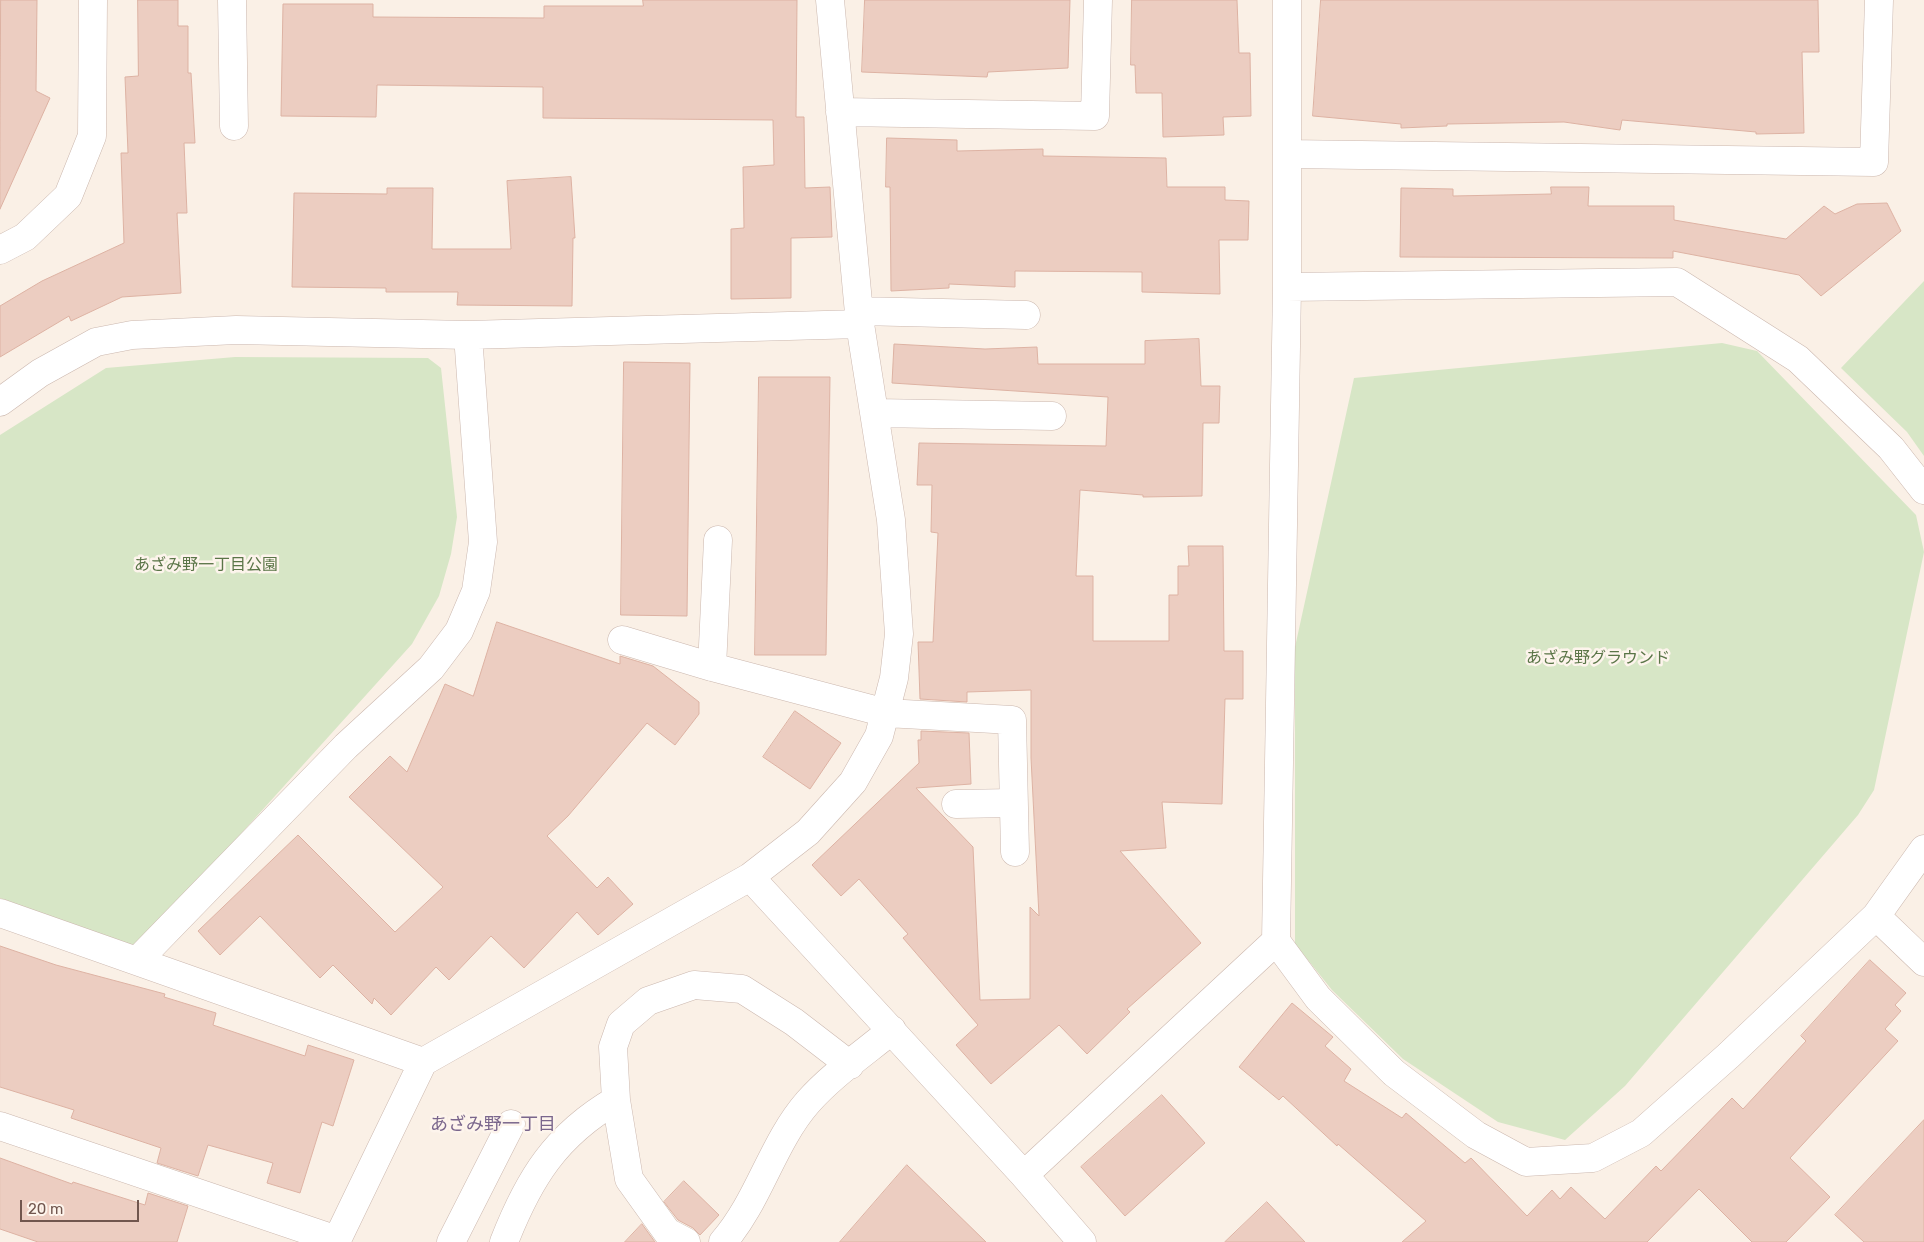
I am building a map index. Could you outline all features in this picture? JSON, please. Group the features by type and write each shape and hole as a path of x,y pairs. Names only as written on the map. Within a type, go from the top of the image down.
{"street":[{"path":"0,250 25,237 68,196 92,136 93,0"},
{"path":"232,0 234,126"},
{"path":"0,1126 337,1241 423,1062 750,877 808,832 853,782 879,736 894,678 899,634 891,520 859,317 830,0"},
{"path":"840,112 1095,116 1098,0"},
{"path":"1287,0 1287,287 1276,941 1318,998 1394,1073 1476,1135 1526,1162 1593,1158 1641,1133 1728,1056 1876,916 1924,849"},
{"path":"1287,154 1874,162 1879,0"},
{"path":"1287,287 1677,282 1798,359 1891,448 1924,490"},
{"path":"0,402 40,373 96,342 132,335 236,330 468,335 859,317 1026,315"},
{"path":"138,961 346,746 431,668 459,631 476,591 483,542 468,335"},
{"path":"875,413 1052,416"},
{"path":"712,667 718,540"},
{"path":"622,640 712,667 886,713 1012,720 1014,852"},
{"path":"956,804 1013,803"},
{"path":"750,877 1024,1175 1082,1242"},
{"path":"0,913 423,1062"},
{"path":"1876,916 1924,962"},
{"path":"1024,1175 1276,941"},
{"path":"686,1242 667,1232 629,1179 616,1100 613,1047 621,1024 648,1001 694,985 742,989 794,1022 850,1065"},
{"path":"724,1242 736,1228 784,1137 808,1102 892,1030"},
{"path":"504,1242 525,1194 553,1151 588,1116 616,1100"},
{"path":"452,1242 511,1124"}],"green space":[{"path":"1924,281 1924,456 1907,432 1841,368"},
{"name":"あざみ野グラウンド","path":"1722,343 1757,351 1916,515 1924,552 1874,790 1858,815 1625,1086 1565,1140 1498,1122 1403,1059 1332,990 1295,944 1295,647 1354,378"},
{"name":"あざみ野一丁目公園","path":"235,357 428,358 441,368 457,517 451,554 439,596 412,644 138,948 0,898 0,435 106,368"}],"building":[{"path":"1,0 37,0 36,91 50,98 0,209"},
{"path":"138,0 178,0 178,26 188,26 188,73 191,73 195,143 184,143 187,213 177,213 181,293 122,297 71,321 69,316 0,357 0,306 42,281 124,243 121,153 128,153 125,77 138,76"},
{"path":"643,0 797,0 796,117 804,117 805,188 830,187 832,237 791,238 791,298 731,299 731,229 744,228 743,167 774,165 773,120 543,118 543,87 377,85 376,117 281,116 283,4 373,4 373,17 544,18 544,6 643,6"},
{"path":"865,0 1070,0 1068,68 988,72 987,77 862,72"},
{"path":"1132,0 1237,0 1239,53 1250,53 1251,116 1223,117 1224,135 1163,137 1162,93 1136,93 1135,65 1131,65"},
{"path":"1321,0 1818,0 1819,52 1802,52 1804,133 1756,134 1756,132 1622,120 1620,130 1564,122 1447,124 1447,126 1401,128 1401,124 1313,116"},
{"path":"887,138 957,140 957,151 1043,149 1043,156 1166,158 1167,187 1225,187 1225,200 1249,201 1248,240 1219,240 1220,294 1142,292 1142,272 1015,271 1015,287 949,284 949,288 891,291 890,187 886,187"},
{"path":"571,177 575,238 573,238 572,306 457,305 458,292 386,292 386,288 292,287 294,193 387,194 387,188 433,188 432,249 511,249 507,181"},
{"path":"1551,187 1589,187 1588,206 1674,206 1674,220 1786,239 1824,206 1835,214 1857,204 1887,203 1901,231 1821,296 1799,275 1673,251 1673,258 1400,257 1401,188 1453,189 1453,196 1551,194"},
{"path":"1199,339 1201,386 1220,386 1219,423 1203,423 1202,496 1143,497 1143,495 1080,490 1076,576 1093,576 1093,641 1169,641 1169,595 1178,595 1178,566 1189,566 1188,546 1223,546 1224,651 1243,651 1243,699 1225,699 1222,804 1162,802 1166,848 1120,851 1201,943 1127,1009 1130,1012 1087,1054 1059,1025 991,1084 956,1045 978,1025 903,938 908,934 859,879 841,896 812,865 919,763 918,740 921,740 921,731 969,733 971,784 916,788 973,847 980,1000 1030,999 1030,907 1039,916 1031,758 1031,690 967,692 967,702 920,699 918,642 933,642 938,533 931,532 932,485 917,485 919,443 1106,446 1108,397 892,383 894,344 985,349 1037,347 1038,364 1145,364 1145,341"},
{"path":"624,362 690,363 687,616 621,615"},
{"path":"759,377 830,377 826,655 755,655"},
{"path":"497,622 620,664 620,656 653,666 699,702 699,714 675,745 647,723 568,816 547,836 597,888 608,877 633,904 598,935 577,912 524,968 491,936 449,980 436,967 391,1015 374,998 372,1004 333,965 320,978 260,916 220,955 198,931 298,835 395,932 443,887 349,797 390,756 407,772 445,684 473,696"},
{"path":"795,711 841,743 810,789 763,757"},
{"path":"0,946 56,965 165,994 164,997 216,1013 213,1025 305,1056 308,1045 354,1060 333,1126 322,1122 300,1193 267,1183 273,1163 208,1145 198,1176 157,1163 161,1148 71,1118 74,1110 0,1087"},
{"path":"1870,960 1906,993 1895,1005 1901,1011 1885,1029 1898,1041 1790,1158 1830,1197 1786,1242 1752,1242 1699,1189 1647,1242 1402,1242 1426,1221 1338,1144 1337,1146 1283,1096 1279,1100 1239,1067 1292,1003 1333,1037 1325,1046 1351,1069 1344,1081 1402,1118 1406,1113 1465,1163 1471,1158 1527,1216 1552,1190 1560,1199 1571,1187 1605,1219 1656,1166 1661,1171 1732,1098 1743,1109 1806,1041 1801,1036"},
{"path":"1162,1095 1205,1143 1125,1216 1081,1167"},
{"path":"1924,1120 1924,1242 1864,1242 1835,1215"},
{"path":"0,1158 72,1184 73,1182 145,1205 148,1193 188,1206 177,1242 38,1242 0,1229"},
{"path":"907,1165 986,1242 840,1242"},
{"path":"684,1181 719,1215 700,1235 693,1228 678,1220 664,1202"},
{"path":"1267,1202 1305,1242 1225,1242"},
{"path":"642,1224 655,1242 625,1242"}],"district":[{"name":"あざみ野一丁目","path":"493,1125"}]}
